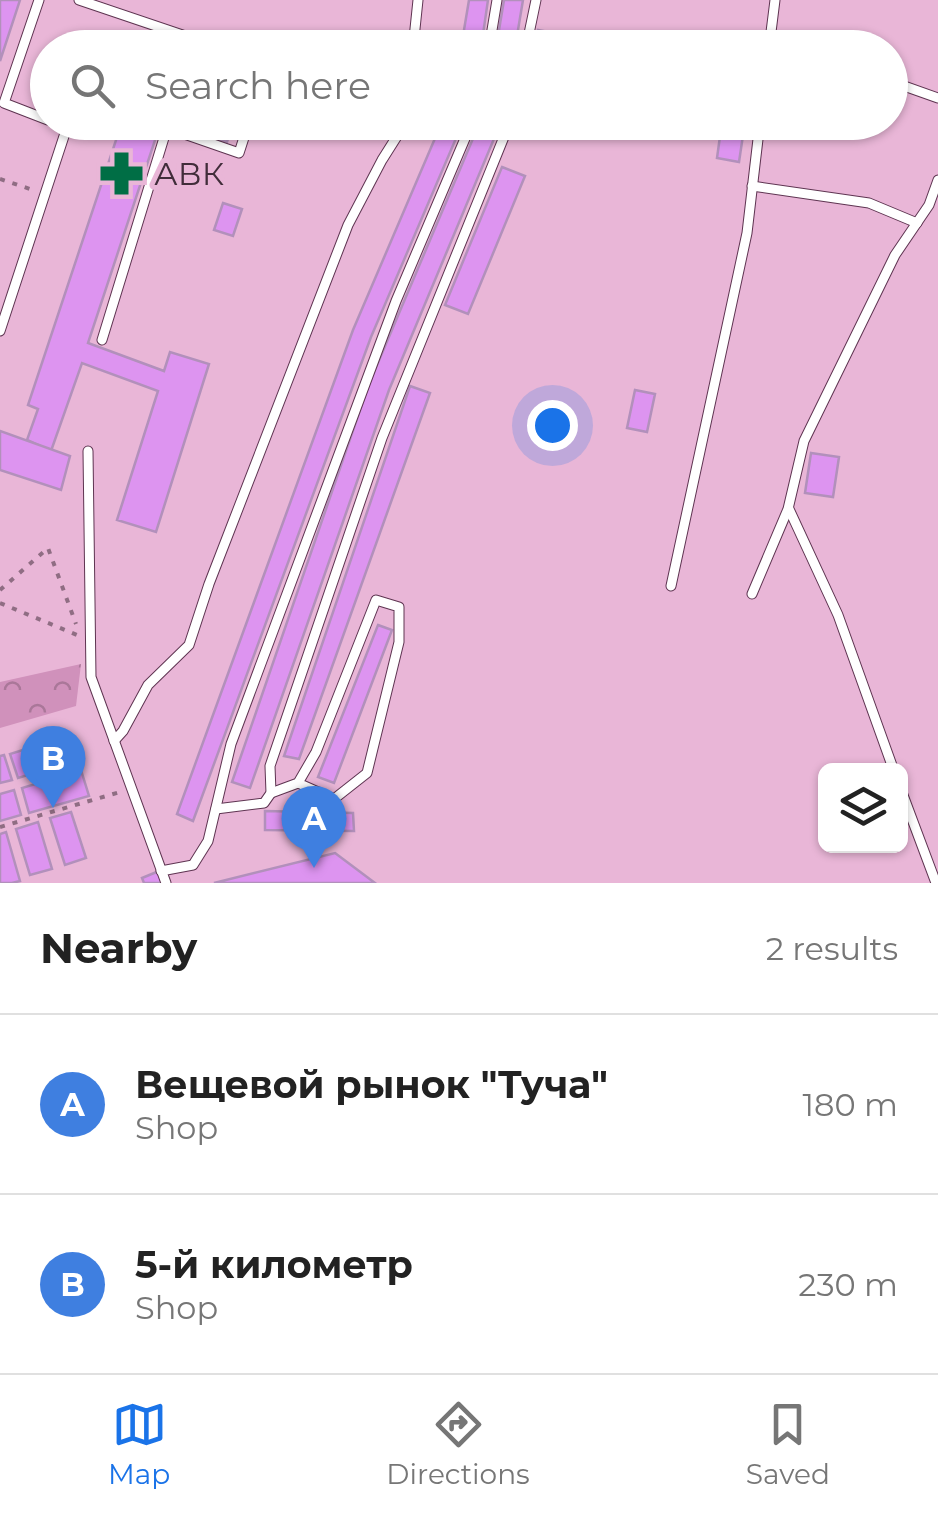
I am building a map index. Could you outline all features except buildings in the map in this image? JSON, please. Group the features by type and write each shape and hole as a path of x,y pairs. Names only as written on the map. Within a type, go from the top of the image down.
{"lane":[{"path":"0,116 38,0"},
{"path":"79,0 168,30"},
{"path":"415,30 418,0"},
{"path":"492,30 498,0"},
{"path":"530,30 536,0"},
{"path":"771,30 775,0"},
{"path":"908,87 938,98"},
{"path":"4,103 30,113"},
{"path":"0,331 63,140"},
{"path":"102,340 162,140"},
{"path":"201,140 239,153 243,140"},
{"path":"114,741 148,685 189,646 209,584 348,225 395,140"},
{"path":"161,871 192,865 208,842 231,744 396,301 464,140"},
{"path":"271,793 270,766 382,438 503,140"},
{"path":"671,586 746,233 758,140"},
{"path":"752,594 788,509 804,441 894,256 929,204 938,180"},
{"path":"752,186 869,203 917,223"},
{"path":"88,451 91,677 166,883"},
{"path":"788,509 838,615 891,763"},
{"path":"216,809 264,803 271,793 298,783 316,752 376,600 398,606 399,642 367,772 334,799 298,783"},
{"path":"908,808 936,883"}],"path":[{"path":"0,179 45,194"},
{"path":"0,590 48,548 81,637 0,603"},
{"path":"0,827 131,789"}],"green space":[{"path":"81,664 76,706 0,728 0,682"}],"place":[{"name":"АВК","path":"121,174"},
{"name":"5-й километр","path":"53,808"},
{"name":"Вещевой рынок \"Туча\"","path":"314,868"}]}
